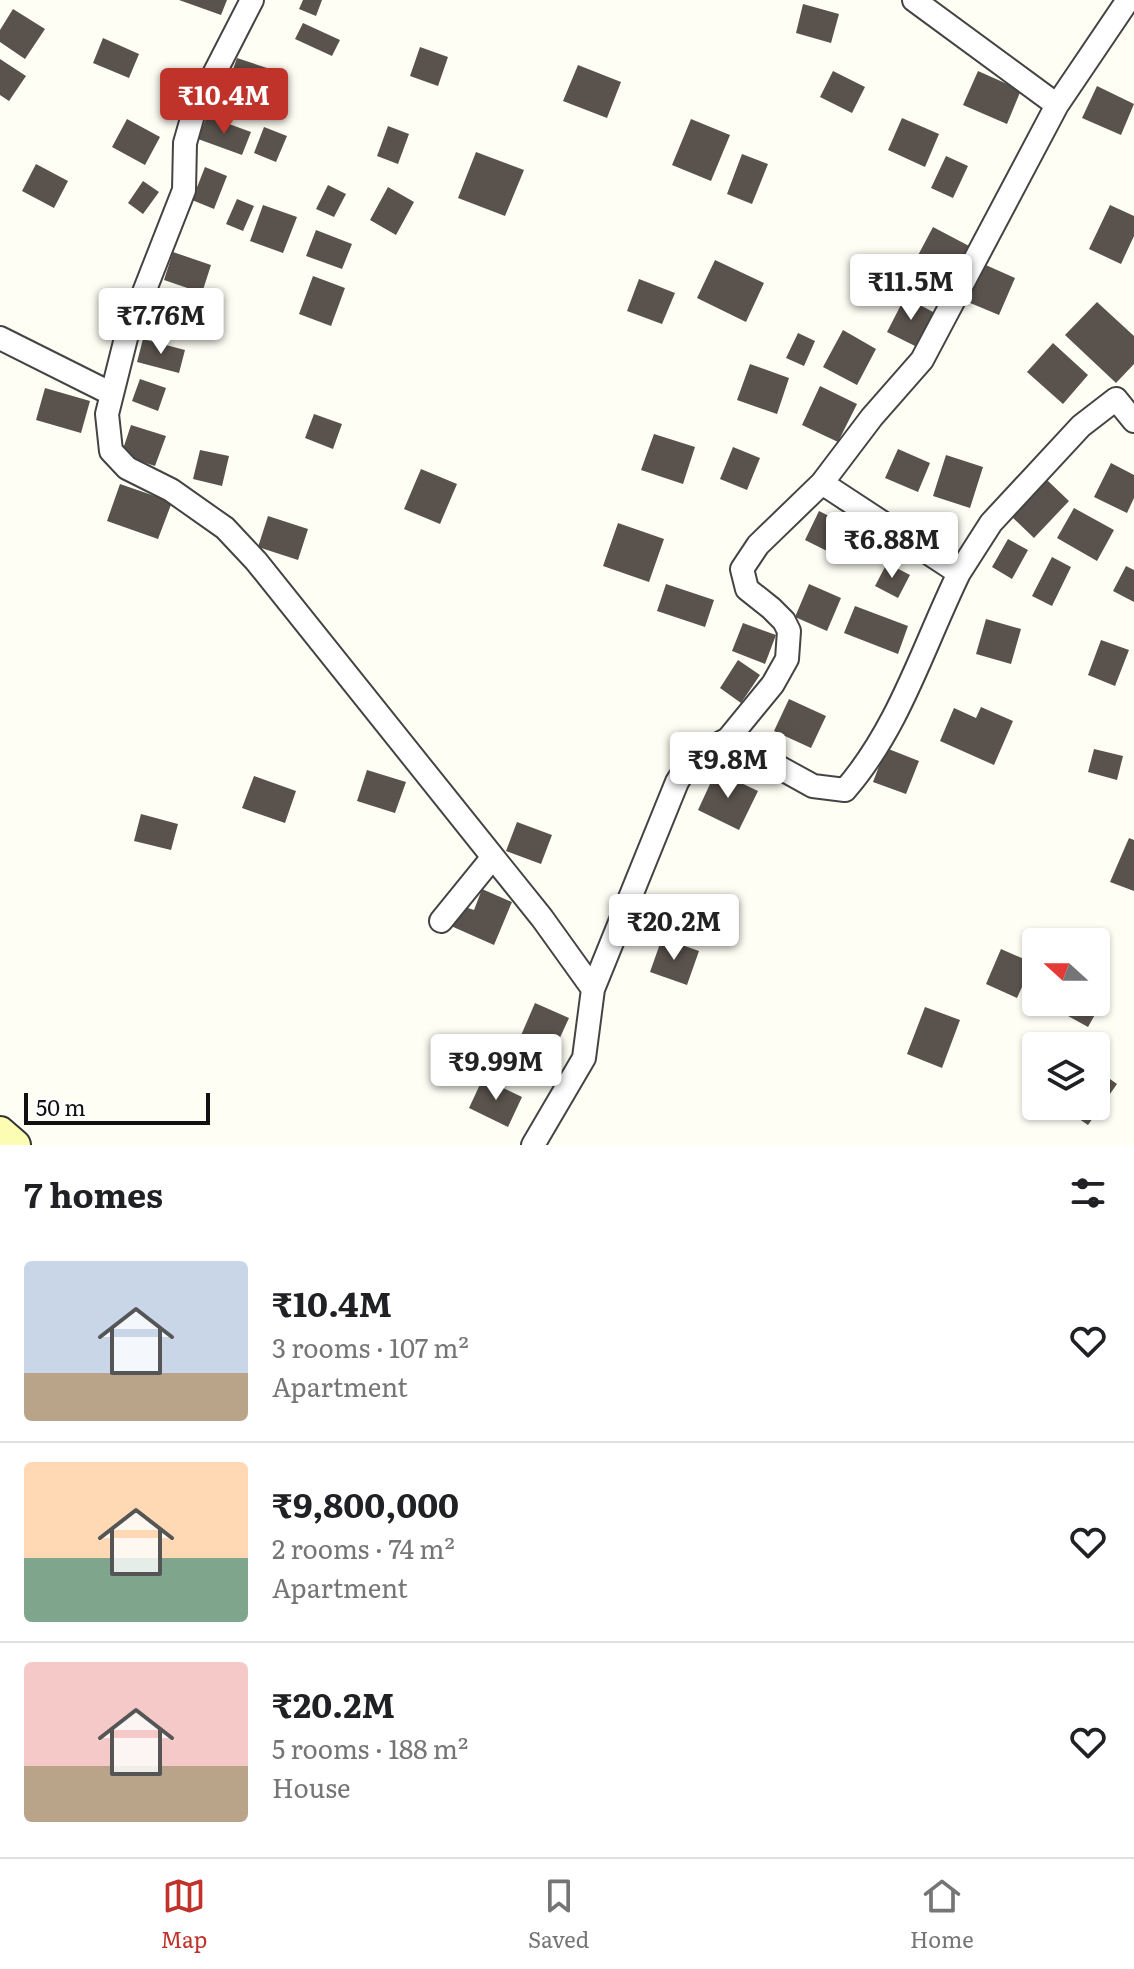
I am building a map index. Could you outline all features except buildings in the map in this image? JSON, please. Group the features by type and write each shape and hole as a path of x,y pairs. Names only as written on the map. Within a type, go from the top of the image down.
{"main road":[{"path":"0,1132 15,1145"}],"street":[{"path":"252,0 193,115 185,143 184,190 126,338 107,414 111,451 127,468 171,490 225,528 256,561 542,918 593,989"},
{"path":"914,0 1057,105"},
{"path":"533,1145 584,1058 593,989 677,782 692,758 728,739 773,684 787,659 789,631 784,621 747,589 742,569 758,545 822,483 872,417 922,360 1057,105 1128,0"},
{"path":"0,338 112,394"},
{"path":"728,739 813,786 845,790 868,764 915,674 935,622 959,573 991,523 1081,426 1116,399 1134,421"},
{"path":"822,483 959,573"},
{"path":"441,921 493,857"}]}
